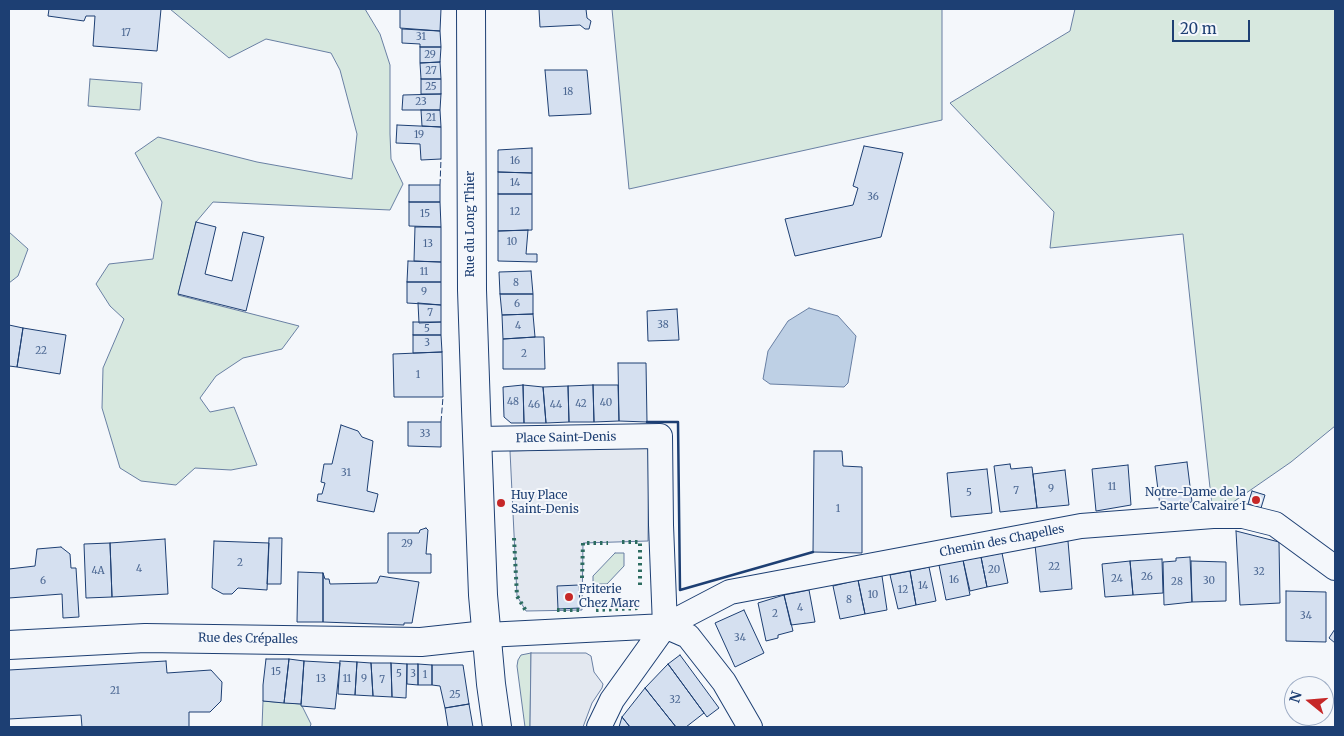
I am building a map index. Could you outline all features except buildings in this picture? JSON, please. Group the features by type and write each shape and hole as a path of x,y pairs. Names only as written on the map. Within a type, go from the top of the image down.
{"main road":[{"name":"Rue du Long Thier","path":"471,9 472,290 477,439"},
{"path":"477,439 482,585 486,635 498,727"},
{"name":"Rue des Crépalles","path":"9,645 146,638 422,642 486,635"}],"street":[{"name":"Place Saint-Denis","path":"477,439 660,436 665,626"},
{"name":"Chemin des Chapelles","path":"665,626 730,592 1081,526 1213,516 1243,516 1275,524 1335,568"},
{"path":"486,635 665,626 688,636 724,682 750,727"},
{"path":"599,727 612,700 665,626"}],"shaded area":[{"path":"170,9 365,9 380,34 390,65 391,159 403,184 390,210 213,202 196,222 178,295 299,326 282,349 243,358 216,376 200,398 210,412 234,407 257,465 231,470 195,468 176,485 141,481 120,468 102,408 103,368 124,319 110,306 96,284 109,264 153,259 162,202 135,153 158,137 257,162 352,179 357,134 340,70 331,53 266,39 229,58"},
{"path":"612,9 942,9 942,120 629,189"},
{"path":"1075,9 1335,9 1335,426 1291,462 1213,516 1183,234 1050,248 1054,212 950,103 1070,31"},
{"path":"90,79 142,83 140,110 88,106"},
{"path":"9,232 28,249 18,276 9,283"},
{"path":"649,447 648,541 583,543 582,610 526,611 517,596 510,451"},
{"path":"615,553 624,553 624,566 607,584 593,584 593,576"},
{"path":"531,653 530,727 525,727 517,666 521,655"},
{"path":"531,653 586,653 591,656 594,672 603,684 592,703 583,727 530,727"},
{"path":"263,701 301,704 311,724 310,727 262,727"}],"water":[{"path":"809,308 838,316 856,336 848,383 844,387 770,384 763,379 768,351 788,321"}],"hedge":[{"path":"514,538 517,596 526,611"},
{"path":"622,542 640,542 640,586"},
{"path":"582,578 583,543 608,543"},
{"path":"596,610 640,608"},
{"path":"557,610 582,610"}],"fence":[{"path":"440,185 441,159"},
{"path":"441,422 443,397"}],"wall":[{"path":"647,422 678,422 680,590 813,552"}],"place":[{"name":"Notre-Dame de la Sarte Calvaire I","path":"1256,500"},
{"name":"Huy Place Saint-Denis","path":"501,503"},
{"name":"Friterie Chez Marc","path":"569,597"}]}
